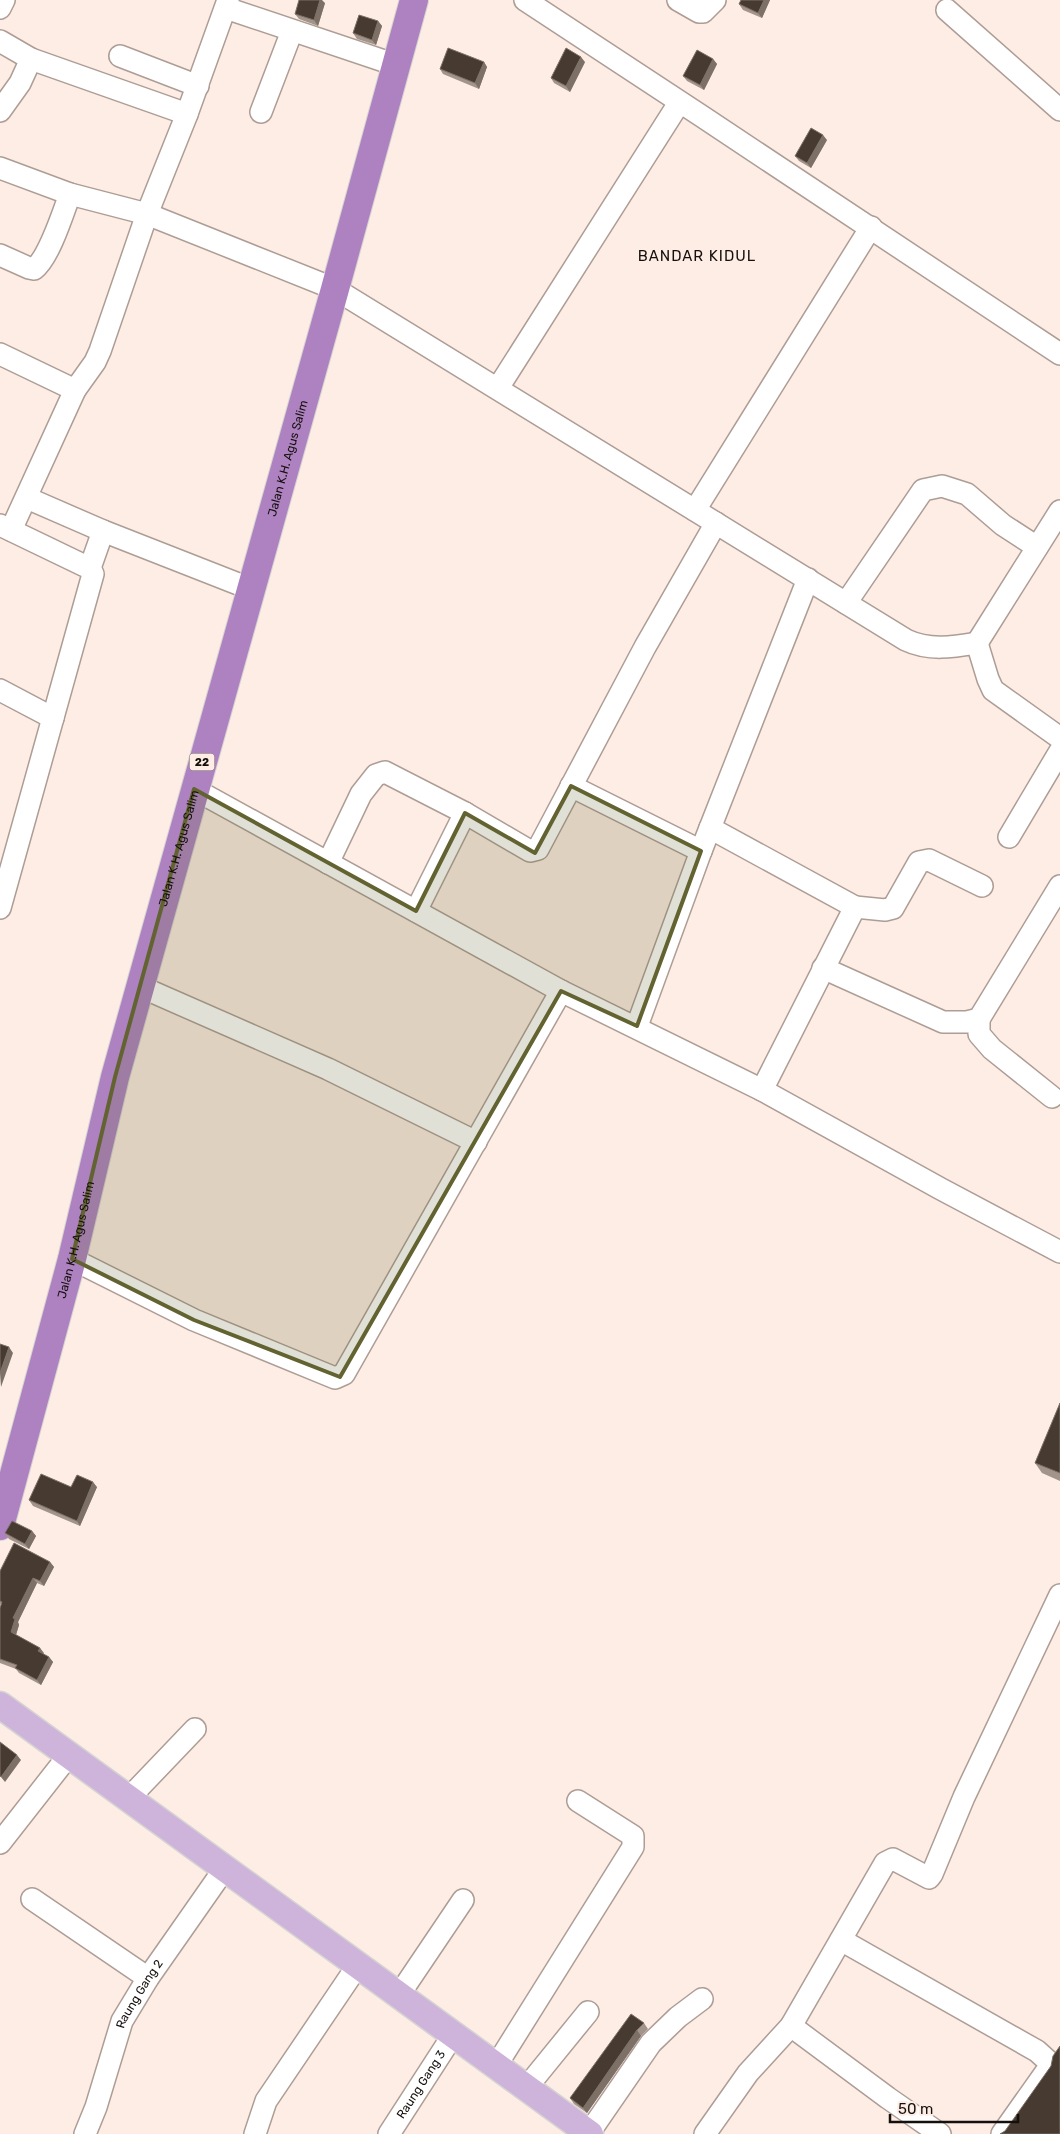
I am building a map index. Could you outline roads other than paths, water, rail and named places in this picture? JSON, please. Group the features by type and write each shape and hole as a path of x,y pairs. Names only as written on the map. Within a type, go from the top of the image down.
{"highway":[{"name":"Jalan K.H. Agus Salim","path":"0,1526 72,1259 114,1077 335,290 414,0"}],"main road":[{"path":"0,1705 527,2087 582,2131"}],"street":[{"path":"0,8 4,0"},
{"path":"525,0 872,227 1060,354"},
{"path":"678,0 699,12 703,12 715,0"},
{"path":"1,899 93,574 90,568 6,527 27,498 76,390 95,362 100,351 147,214 198,86 227,4 292,31 396,65"},
{"path":"947,10 1060,110"},
{"path":"261,112 292,31"},
{"path":"0,41 32,59 187,114"},
{"path":"120,56 198,86"},
{"path":"0,111 20,84 32,59"},
{"path":"498,388 680,103"},
{"path":"0,168 70,194 147,214 335,290 916,644 925,647 944,647 977,643"},
{"path":"0,255 29,268 34,269 39,266 46,254 70,194"},
{"path":"694,510 872,227"},
{"path":"0,354 76,390"},
{"path":"846,603 923,490 942,486 967,494 1003,525 1037,547"},
{"path":"27,498 103,531 251,589"},
{"path":"1060,511 977,643 993,690 1060,738"},
{"path":"328,863 361,794 376,775 386,772 465,813 530,850 538,849 645,647 716,523"},
{"path":"90,568 103,531"},
{"path":"636,1026 701,851 808,579"},
{"path":"0,690 53,718"},
{"path":"1009,837 1060,751"},
{"path":"571,786 701,851"},
{"path":"194,789 561,991 636,1026 762,1090 1060,1252"},
{"path":"416,911 465,813"},
{"path":"710,828 855,907 885,910 893,908 919,862 923,859 929,860 982,886"},
{"path":"1052,1097 992,1049 979,1034 979,1019 1060,886"},
{"path":"762,1090 855,907"},
{"path":"823,968 943,1022 967,1022 979,1019"},
{"path":"139,986 328,1069 476,1142"},
{"path":"72,1259 194,1320 335,1378 340,1377 344,1374 561,991"},
{"path":"705,2134 748,2073 791,2026 885,1863 893,1859 923,1876 929,1878 932,1874 964,1797 1060,1595"},
{"path":"129,1798 195,1730"},
{"path":"0,1843 69,1755"},
{"path":"496,2066 633,1847 633,1836 578,1801"},
{"name":"Raung Gang 2","path":"85,2134 96,2107 122,2021 148,1978 225,1868"},
{"path":"32,1898 148,1978"},
{"path":"399,1995 463,1900"},
{"path":"841,1940 1037,2051 1048,2061 1048,2070 1002,2134"},
{"path":"255,2134 266,2101 358,1965"},
{"path":"582,2131 651,2043 678,2017 702,1999"},
{"path":"527,2087 588,2012"},
{"path":"791,2026 940,2134"},
{"name":"Raung Gang 3","path":"389,2134 453,2035"}],"district":[{"name":"BANDAR KIDUL","path":"697,256"}]}
